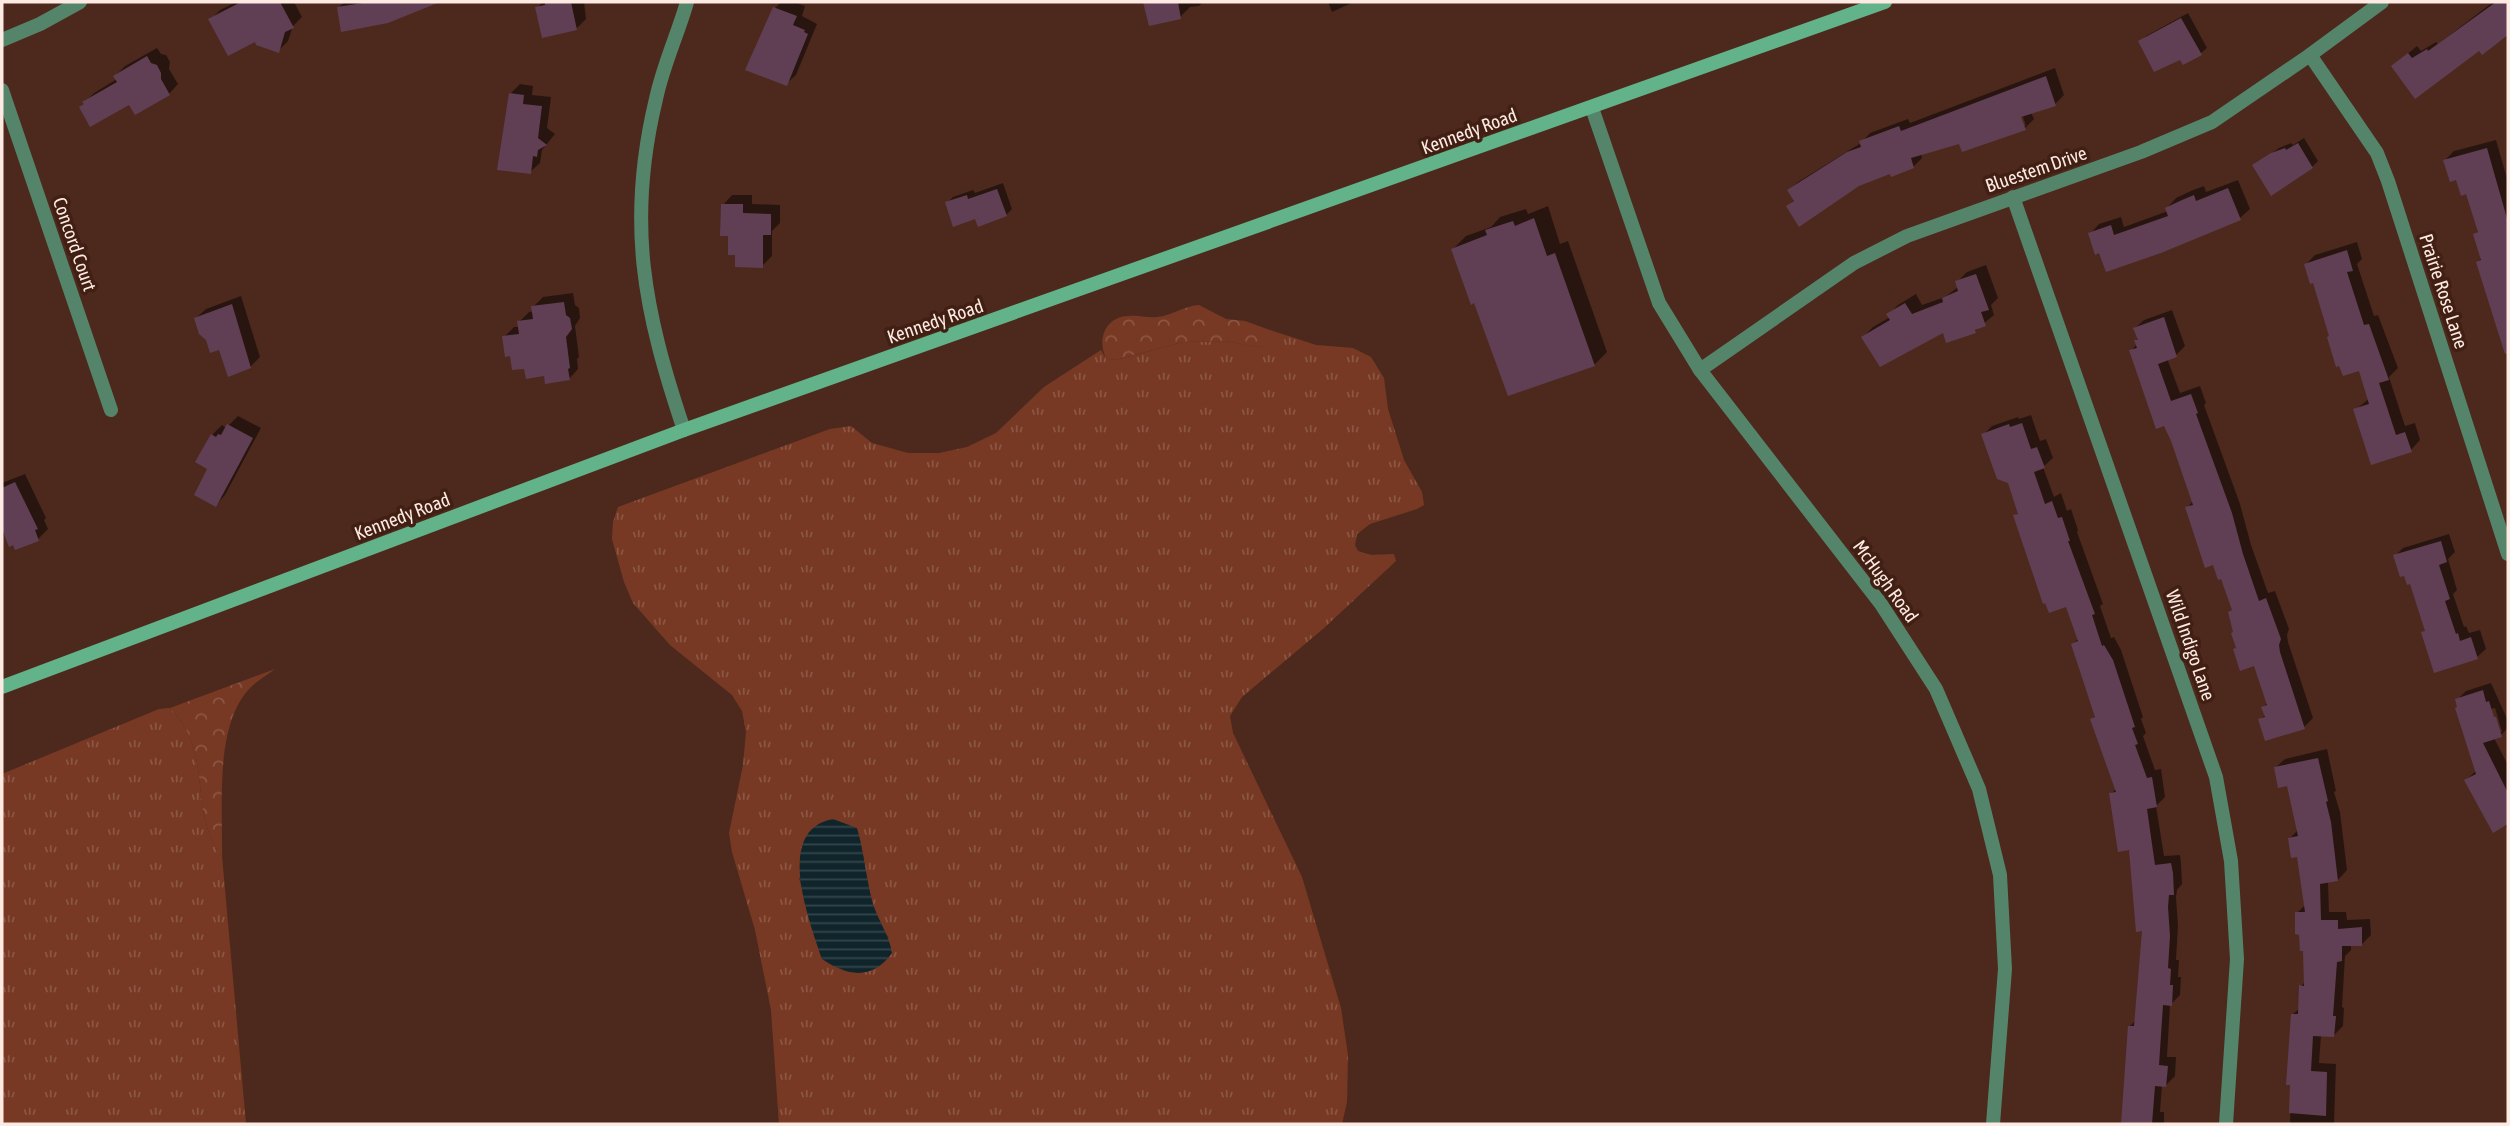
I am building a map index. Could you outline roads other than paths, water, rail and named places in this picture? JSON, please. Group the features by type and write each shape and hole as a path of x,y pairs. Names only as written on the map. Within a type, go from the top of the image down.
{"main road":[{"name":"Kennedy Road","path":"2,687 684,430 1885,2"}],"street":[{"path":"2,40 40,24 79,2"},
{"path":"684,430 650,319 639,225 646,141 673,41 687,2"},
{"name":"Bluestem Drive","path":"1700,370 1854,262 1907,236 2189,134 2222,116 2382,2"},
{"name":"Prairie Rose Lane","path":"2310,55 2357,122 2381,163 2508,554"},
{"name":"Concord Court","path":"2,90 110,410"},
{"name":"McHugh Road","path":"1592,108 1659,303 1700,370 1881,604 1936,689 1979,789 2000,875 2005,970 1993,1124"},
{"name":"Wild Indigo Lane","path":"2013,197 2216,777 2231,860 2237,960 2226,1124"}],"water":[{"path":"833,819 857,828 872,901 892,953 868,972 850,972 822,959 804,901 800,858 804,840 815,827"}]}
